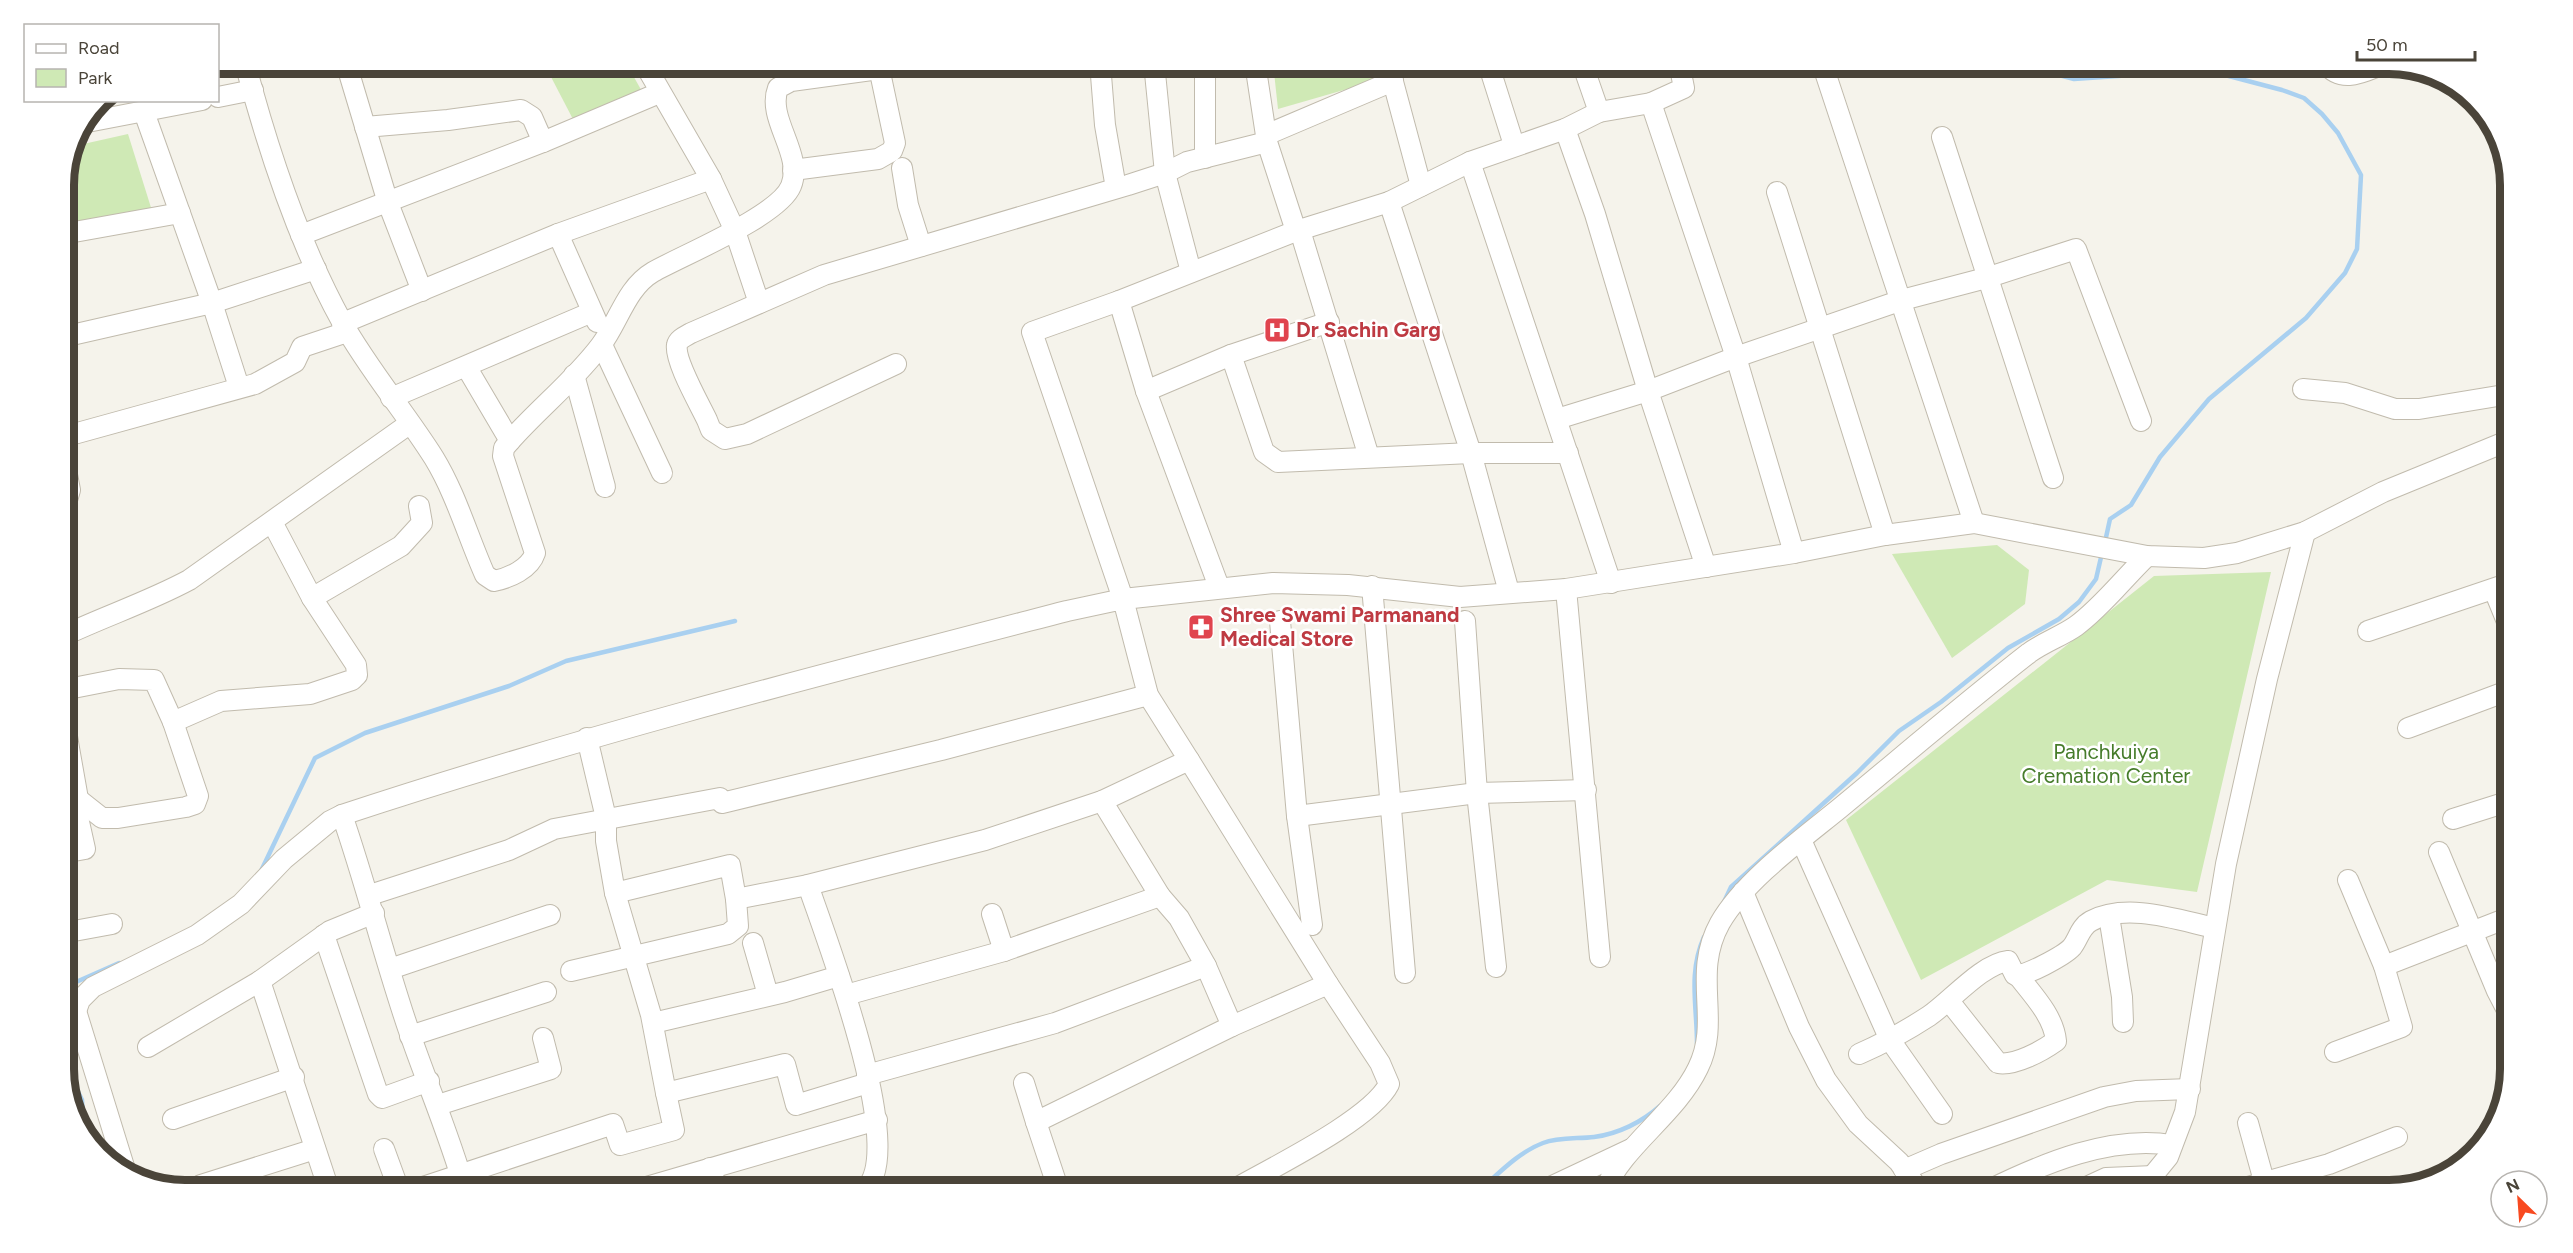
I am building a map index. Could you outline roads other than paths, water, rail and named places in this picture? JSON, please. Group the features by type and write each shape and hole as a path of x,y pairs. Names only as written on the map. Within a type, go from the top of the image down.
{"street":[{"path":"248,74 301,235 316,269 343,323 391,398 434,459 485,575 494,580 502,579 531,563 535,553 503,456 504,448 604,341 642,280 735,231 785,195 792,185 793,170 776,105 778,88 791,81 832,74"},
{"path":"349,74 388,203 422,291"},
{"path":"650,74 711,179 735,231 759,303"},
{"path":"793,170 878,159 892,151 894,143 880,74"},
{"path":"1101,74 1105,125 1116,188"},
{"path":"1155,74 1166,173 1191,272"},
{"path":"1205,74 1205,158"},
{"path":"1257,74 1267,138 1296,231 1302,237 1329,322 1368,457"},
{"path":"896,364 747,434 725,439 711,430 680,360 677,346 679,340 691,333 824,275 1166,173 1187,162 1267,138 1386,74"},
{"path":"1391,74 1421,186"},
{"path":"1491,74 1514,145"},
{"path":"1586,74 1599,112"},
{"path":"1250,1180 1359,1117 1382,1098 1389,1084 1380,1064 1148,695 1123,599 1032,332 1119,301 1296,231 1389,202 1470,162 1565,129 1599,112 1651,103 1684,88 1681,74"},
{"path":"1826,74 1974,523"},
{"path":"2336,74 2343,77 2352,74"},
{"path":"219,97 253,90"},
{"path":"301,235 543,142 660,93"},
{"path":"94,121 192,102"},
{"path":"1651,103 1736,357 1794,553"},
{"path":"366,126 448,120 521,110 532,117 543,142"},
{"path":"144,112 212,303 239,387"},
{"path":"1565,129 1595,214 1648,391 1706,567"},
{"path":"1942,137 1986,278 2053,478"},
{"path":"1470,162 1611,583"},
{"path":"902,168 908,206 921,246"},
{"path":"343,323 558,234 711,179"},
{"path":"1777,192 1885,534"},
{"path":"1389,202 1471,453 1509,592"},
{"path":"74,232 180,213"},
{"path":"558,234 662,473"},
{"path":"1557,419 1648,391 1736,357 1902,300 1986,278 2076,249 2142,421"},
{"path":"74,334 212,303 316,269"},
{"path":"1119,301 1146,391 1219,587"},
{"path":"391,398 467,368 592,312"},
{"path":"1146,391 1231,355 1329,322"},
{"path":"74,434 255,384 295,362 302,347 341,334 343,323"},
{"path":"1231,355 1264,452 1270,459 1287,463 1471,453 1568,453"},
{"path":"467,368 510,441"},
{"path":"574,375 605,487"},
{"path":"2303,389 2345,393 2395,409 2419,409 2499,396"},
{"path":"74,631 98,619 151,600 180,585 409,424"},
{"path":"74,1006 93,987 197,935 241,904 284,859 330,821 342,815 480,769 587,738 1067,611 1123,599 1219,587 1312,583 1372,586 1460,597 1566,589 1794,553 1885,534 1974,523 2147,556 2204,558 2237,553 2305,532 2383,492 2499,444"},
{"path":"312,598 408,541 422,523 419,506"},
{"path":"173,722 221,701 310,694 352,680 359,672 312,598 272,522"},
{"path":"2149,1180 2168,1157 2185,1112 2226,864 2267,679 2305,532"},
{"path":"1611,1180 1624,1160 1684,1092 1699,1067 1708,1023 1705,960 1711,940 1721,921 1743,892 1801,840 2032,651 2077,625 2147,556"},
{"path":"1372,586 1388,805 1405,973"},
{"path":"2368,631 2499,588"},
{"path":"1566,589 1600,957"},
{"path":"1280,621 1297,816 1312,925"},
{"path":"1465,621 1477,794 1496,968"},
{"path":"74,688 120,679 154,680 173,722 198,796 195,804 118,818 102,818 78,799"},
{"path":"2408,728 2500,694"},
{"path":"148,1047 260,981 372,904 508,850 554,829 606,818 721,800 941,750 1148,695"},
{"path":"468,1180 613,1124 620,1145 674,1130 653,1023 615,893 606,842 606,818 587,738"},
{"path":"736,899 808,885 985,840 1102,801 1189,760"},
{"path":"74,776 78,799 75,804 85,849 74,851"},
{"path":"1297,816 1477,794 1586,790"},
{"path":"1102,801 1160,896 1179,918 1206,966 1232,1026"},
{"path":"2453,819 2500,804"},
{"path":"342,815 372,904 410,1036 429,1081 462,1180"},
{"path":"1801,840 1890,1040 1942,1114"},
{"path":"2439,852 2500,998"},
{"path":"571,970 734,932 739,919 732,868 726,864 615,893"},
{"path":"2335,1052 2402,1026 2384,966 2348,880"},
{"path":"808,885 846,995 877,1120 876,1174 873,1180"},
{"path":"1743,892 1799,1027 1826,1080 1858,1125 1899,1162 1912,1180"},
{"path":"846,995 1004,951 1160,896"},
{"path":"992,914 1004,951"},
{"path":"390,969 550,915"},
{"path":"2019,976 2072,947 2083,928 2091,921 2109,916 2150,915 2215,928"},
{"path":"2109,916 2123,1022"},
{"path":"2384,966 2500,921"},
{"path":"74,931 112,924"},
{"path":"324,935 378,1094 382,1098 429,1081"},
{"path":"753,943 768,995"},
{"path":"1859,1054 1890,1040 1949,1001 1999,962 2008,961 2015,975 2019,976 2039,1003 2055,1032 2056,1041 2046,1048 2001,1064 1993,1060 1949,1001"},
{"path":"666,1092 785,1064 796,1105 867,1079 1055,1023 1206,966"},
{"path":"653,1023 839,976"},
{"path":"260,981 294,1077 325,1180"},
{"path":"1036,1122 1232,1026 1328,984"},
{"path":"410,1036 546,992"},
{"path":"74,1028 121,1160"},
{"path":"438,1106 551,1069 543,1038"},
{"path":"173,1119 294,1077"},
{"path":"1024,1083 1055,1179"},
{"path":"1904,1170 1941,1154 2104,1097 2136,1091 2190,1089"},
{"path":"670,1180 877,1120"},
{"path":"2248,1123 2264,1180"},
{"path":"2268,1180 2329,1164 2397,1137"},
{"path":"2012,1180 2101,1148 2157,1143 2172,1145"},
{"path":"1565,1180 1637,1146"},
{"path":"217,1180 315,1149"},
{"path":"384,1149 395,1180"},
{"path":"711,1168 715,1180"},
{"path":"2102,1180 2106,1178 2122,1180"}],"waterway":[{"path":"2055,74 2074,79 2147,74"},
{"path":"2105,542 2110,519 2131,505 2160,457 2209,399 2306,318 2345,273 2357,249 2361,175 2338,133 2304,98 2221,74"},
{"path":"1723,904 1731,887 1857,773 1899,731 1941,702 2008,648 2059,619 2079,602 2096,579 2102,553"},
{"path":"261,871 315,758 365,733 509,686 566,661 735,621"},
{"path":"1697,1044 1694,990 1696,964 1704,937"},
{"path":"74,983 119,963"},
{"path":"76,1087 82,1100 83,1113"},
{"path":"1492,1180 1526,1152 1543,1143 1612,1133 1638,1122 1660,1106"}],"place":[{"name":"Dr Sachin Garg","path":"1277,330"},
{"name":"Shree Swami Parmanand Medical Store","path":"1201,627"}],"park label":[{"name":"Panchkuiya Cremation Center","path":"2106,764"}]}
